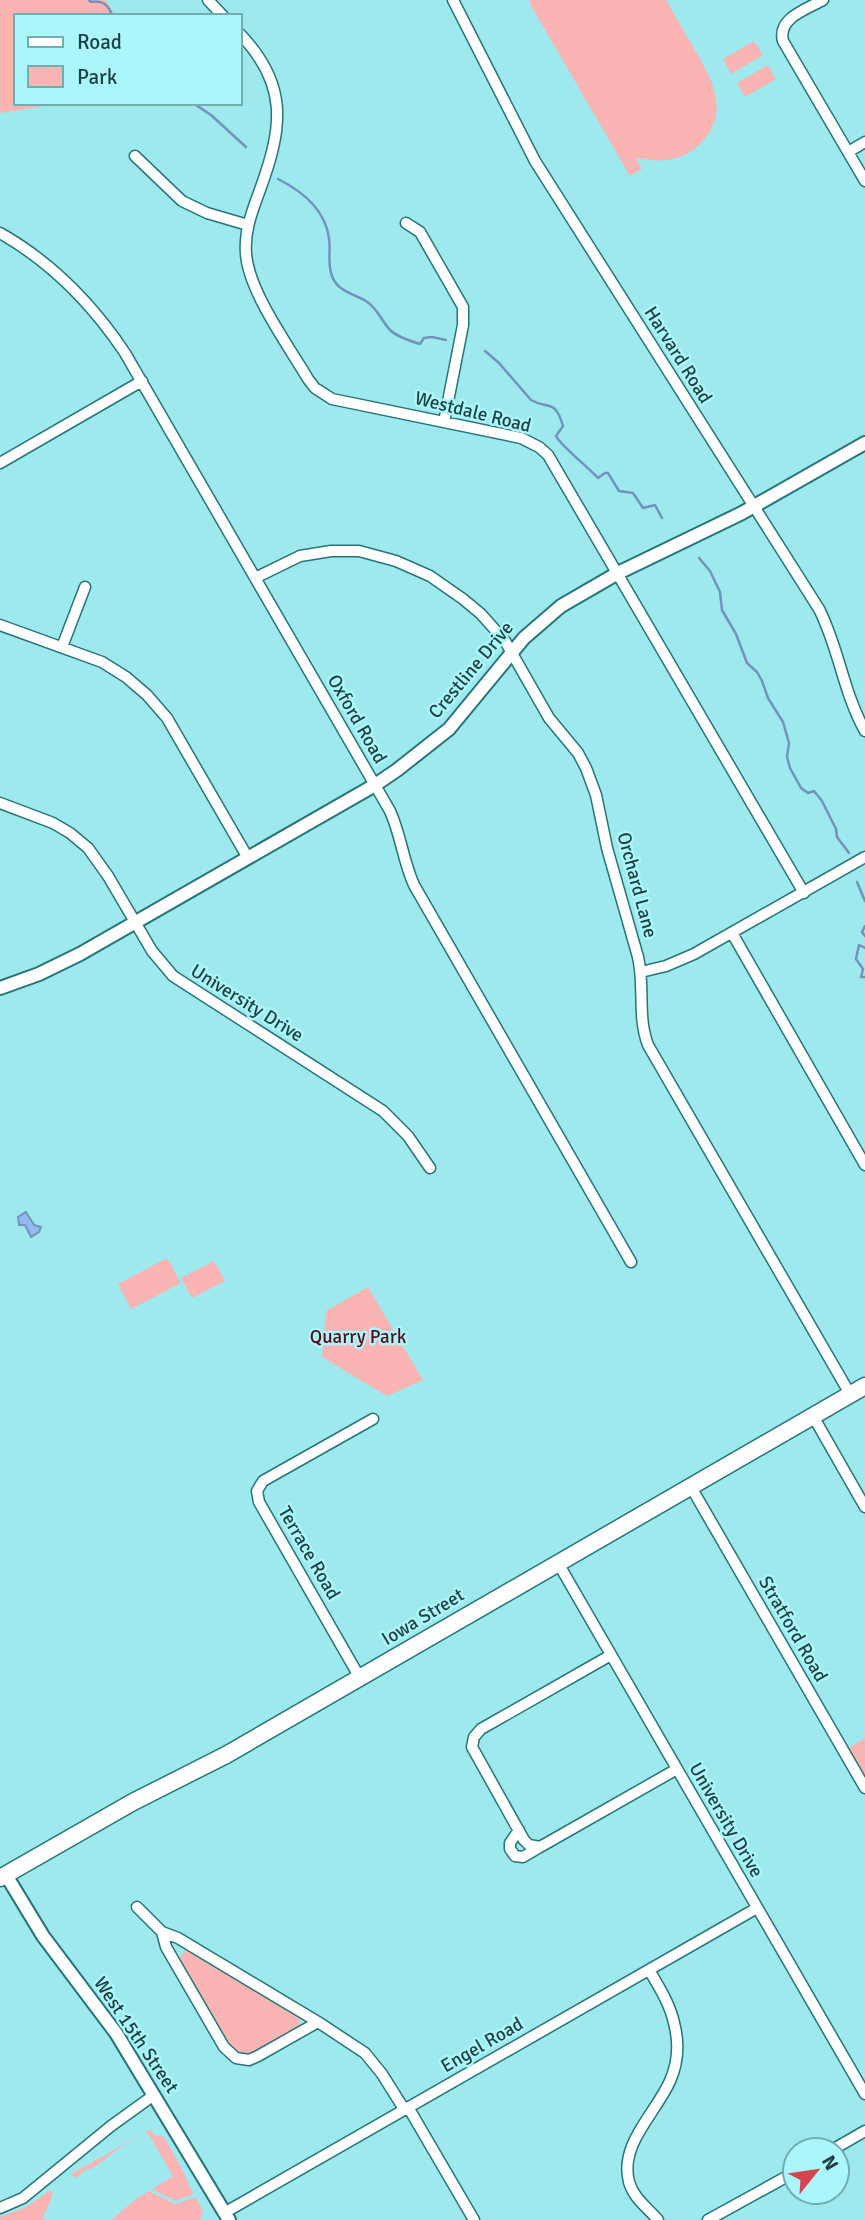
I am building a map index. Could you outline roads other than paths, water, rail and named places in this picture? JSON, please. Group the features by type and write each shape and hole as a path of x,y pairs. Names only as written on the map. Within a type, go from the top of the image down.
{"highway":[{"name":"Iowa Street","path":"3,1877 133,1802 226,1755 865,1386"}],"street":[{"path":"208,0 221,14"},
{"name":"Harvard Road","path":"453,0 535,161 819,609 834,643 852,705 865,731"},
{"path":"823,0 788,21 783,29 783,41 865,181"},
{"name":"Westdale Road","path":"242,37 263,63 274,89 277,105 276,138 248,225 246,257 252,282 315,388 332,399 521,438 548,455 804,893"},
{"path":"848,152 865,142"},
{"path":"135,156 183,201 207,214 248,225"},
{"path":"406,223 419,232 463,307 463,325 444,422"},
{"name":"Oxford Road","path":"0,233 47,267 80,296 109,328 142,381 375,785 395,822 414,885 631,1262"},
{"path":"0,463 142,381"},
{"name":"Crestline Drive","path":"0,988 61,963 375,785 397,771 449,729 511,652 546,617 618,573 754,507 865,443"},
{"name":"Orchard Lane","path":"255,578 289,560 314,552 375,554 430,576 463,598 505,641 549,718 578,753 591,779 607,848 642,972 642,1030 648,1045 850,1394"},
{"path":"62,647 85,587"},
{"path":"0,625 88,656 138,686 158,707 174,730 248,858"},
{"name":"University Drive","path":"0,803 53,823 80,840 98,860 152,951 173,976 383,1111 408,1136 430,1168"},
{"path":"642,972 676,962 865,857"},
{"path":"732,933 865,1165"},
{"path":"813,1416 865,1507"},
{"name":"Terrace Road","path":"360,1678 259,1502 257,1491 263,1481 373,1419"},
{"name":"Stratford Road","path":"691,1487 865,1788"},
{"name":"University Drive","path":"558,1563 865,2094"},
{"path":"540,1847 529,1845 519,1830 472,1747 472,1741 481,1729 611,1655"},
{"path":"519,1830 510,1843 510,1849 515,1856 523,1857 677,1769"},
{"name":"West 15th Street","path":"3,1877 43,1936 116,2033 226,2216"},
{"path":"137,1907 162,1933 187,1944 365,2053 406,2108 474,2220"},
{"name":"Engel Road","path":"226,2216 406,2108 757,1908"},
{"path":"162,1933 166,1947 224,2047 236,2059 249,2060 258,2056 318,2022"},
{"path":"176,1962 176,1955 187,1944"},
{"path":"649,1970 669,2005 674,2022 677,2053 670,2081 630,2151 628,2169 629,2180 638,2200 659,2219"},
{"path":"0,2208 9,2206 32,2191 111,2126 154,2095"},
{"path":"708,2220 781,2180"}],"water":[{"path":"26,1212 34,1225 41,1227 39,1232 31,1237 25,1225 19,1225 18,1217"}],"waterway":[{"path":"89,0 105,4 111,14"},
{"path":"196,105 246,147"},
{"path":"278,179 304,195 323,218 329,238 331,271 338,285 370,304 390,330 400,337 420,344 424,338 446,340"},
{"path":"485,351 531,400 554,408 563,426 556,436 569,451 598,478 608,473 619,491 633,493 643,508 655,505 662,518"},
{"path":"699,558 710,571 720,592 722,610 736,634 747,663 757,672 768,698 783,722 789,743 787,757 790,768 801,788 808,793 814,791 822,801 836,829 837,837 849,853"},
{"path":"857,882 865,901"},
{"path":"865,926 862,932 865,936"},
{"path":"865,948 859,945 856,959 863,969 861,977 865,977"}],"park label":[{"name":"Quarry Park","path":"358,1337"}]}
